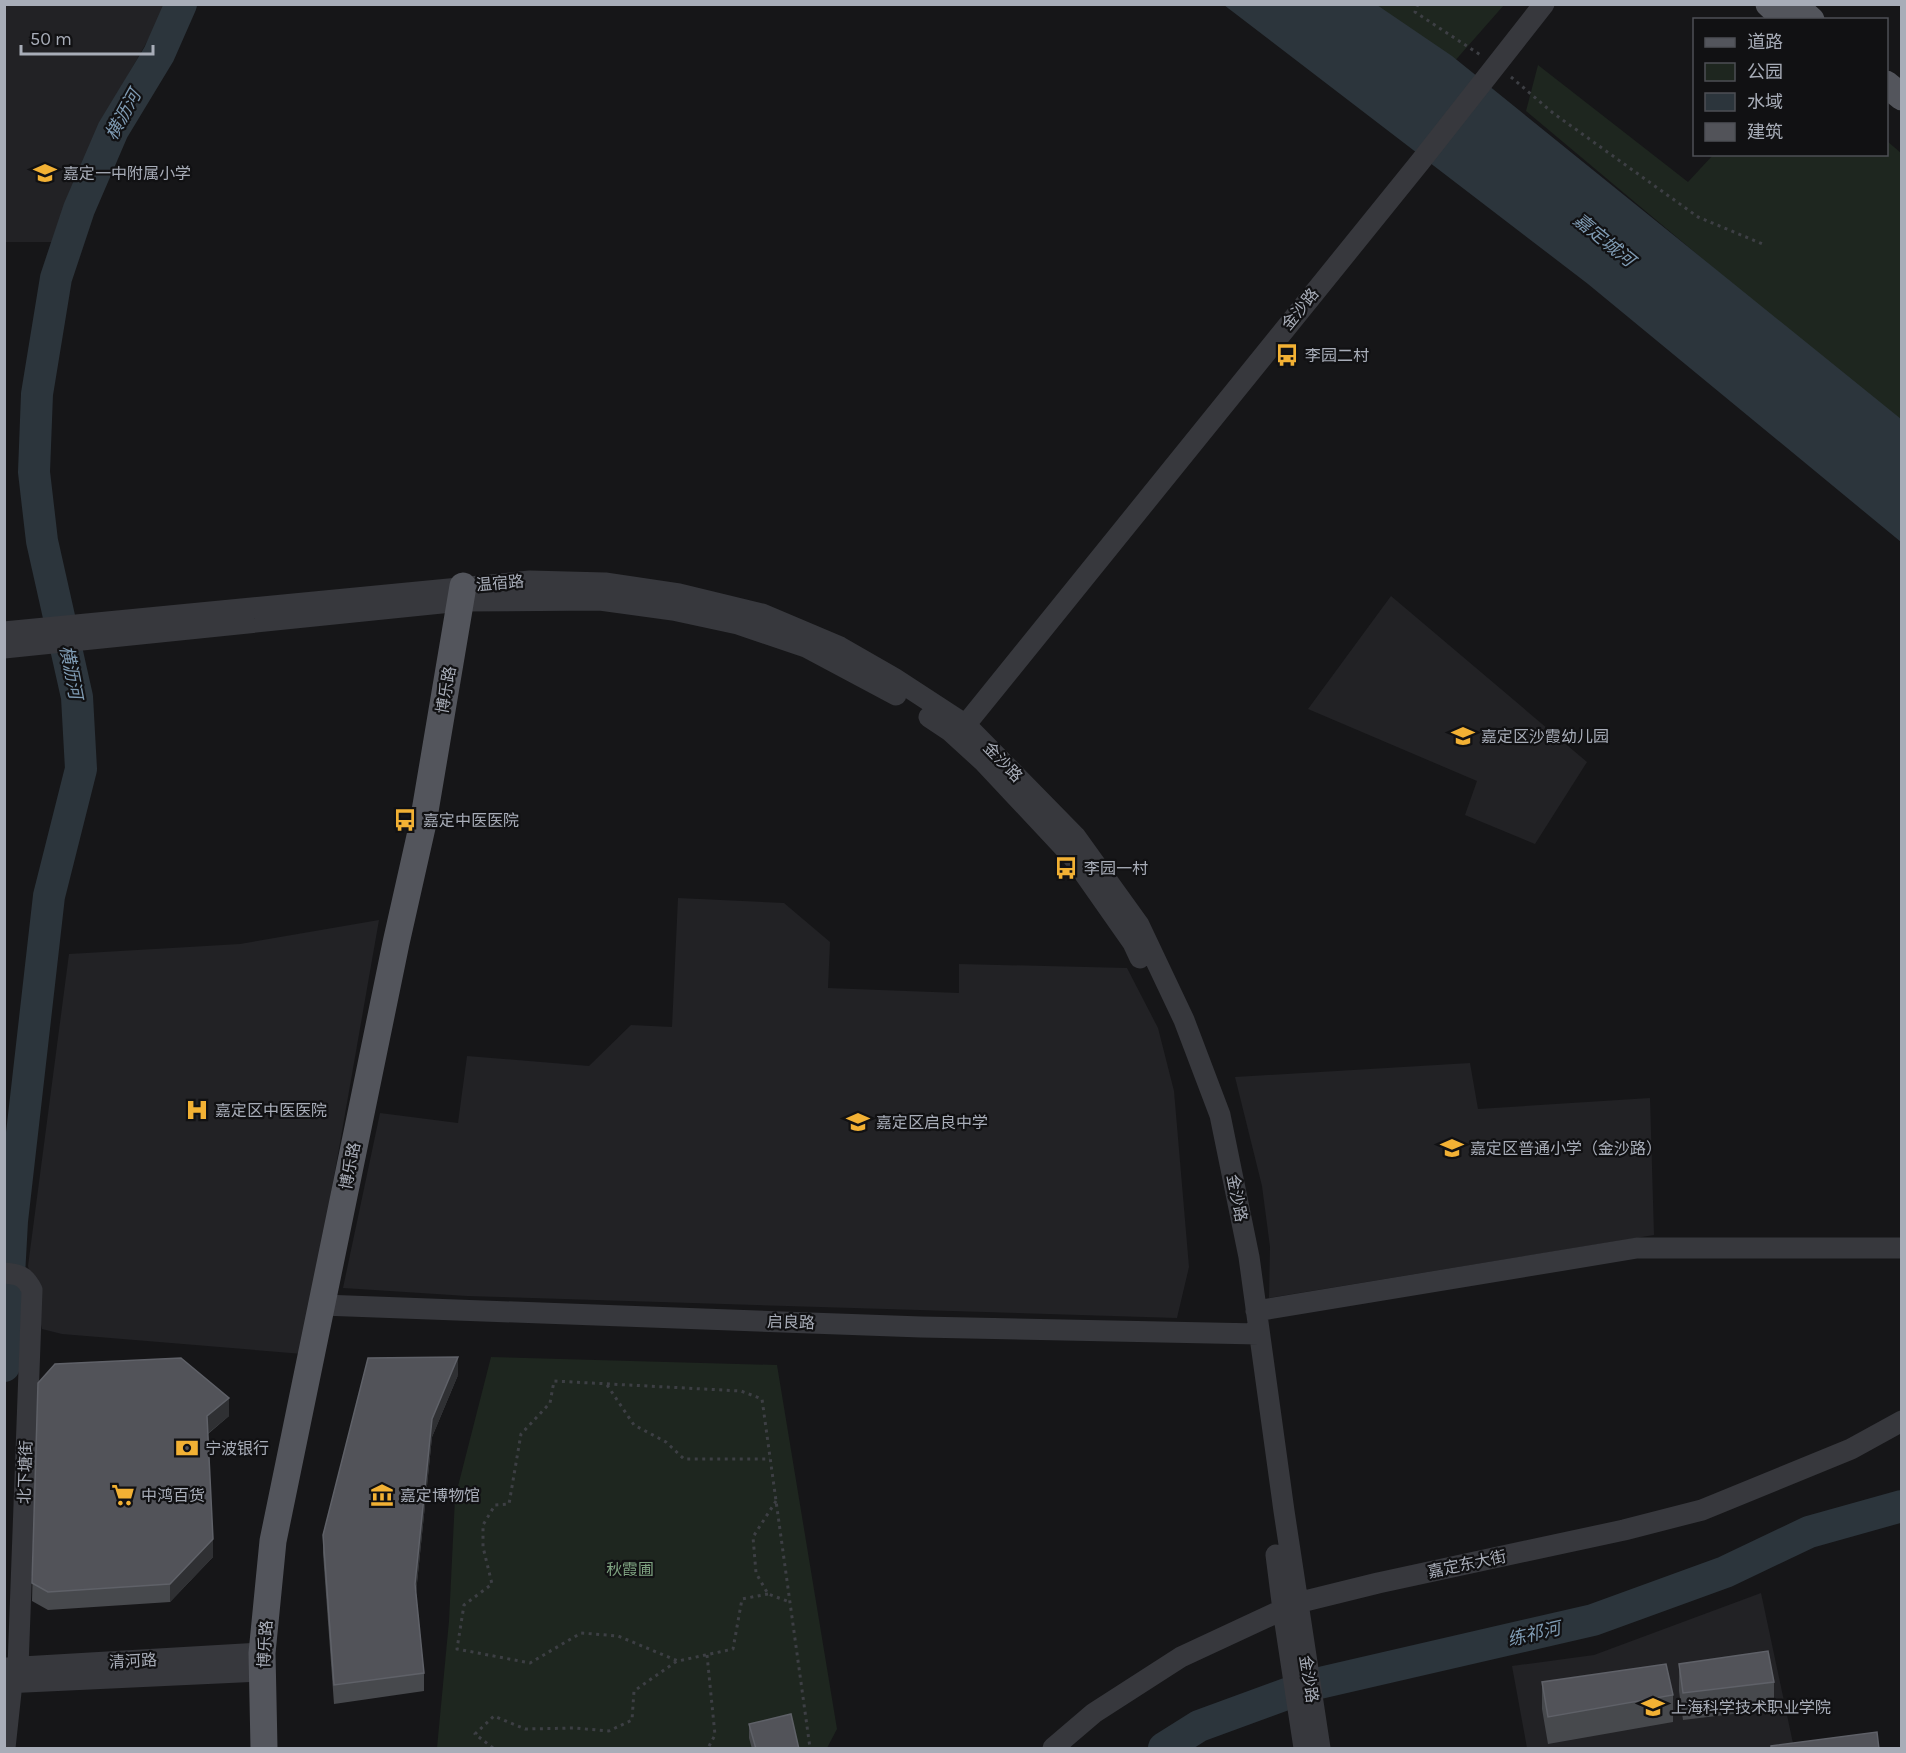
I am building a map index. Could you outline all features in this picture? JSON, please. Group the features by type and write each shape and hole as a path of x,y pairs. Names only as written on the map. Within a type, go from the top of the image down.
{"main road":[{"path":"1768,4 1784,18"},
{"path":"1794,4 1809,18"},
{"path":"1888,85 1902,97"},
{"path":"1888,105 1902,117"},
{"name":"博乐路","path":"264,1749 263,1662 273,1541 396,943 423,823 462,594"}],"street":[{"path":"1523,31 1526,4"},
{"name":"金沙路","path":"1320,1749 1308,1675 1290,1607 1255,1334 1256,1311 1249,1257 1220,1115 1184,1020 1139,925 1075,836 961,731 1420,162 1544,4"},
{"path":"1523,31 1558,4"},
{"path":"4,632 36,636 462,594 600,600 673,610 738,624 806,647 890,691 961,731 984,762 1072,856 1133,943 1200,1094 1214,1143 1255,1334"},
{"path":"4,648 36,636"},
{"path":"1256,1311 1637,1248 1902,1248"},
{"name":"北下塘街","path":"5,1749 32,1290 16,1275"},
{"name":"启良路","path":"322,1305 921,1327 1255,1334"},
{"name":"嘉定东大街","path":"1053,1749 1094,1713 1181,1657 1290,1607 1378,1583 1624,1530 1702,1510 1851,1449 1902,1421"},
{"path":"1290,1607 1304,1749"},
{"name":"清河路","path":"9,1674 263,1662"}],"path":[{"path":"1418,4 1415,12 1698,217 1765,245"},
{"path":"678,1661 618,1636 581,1633 530,1663 457,1649 464,1605 492,1584 483,1547 483,1525 495,1505 509,1504 521,1434 550,1403 554,1381 741,1391 762,1399 810,1749"},
{"path":"606,1384 634,1425 666,1442 684,1459 770,1459"},
{"path":"768,1594 756,1573 753,1537 776,1501"},
{"path":"493,1749 475,1734 494,1716 525,1729 575,1728 609,1731 632,1720 634,1692 678,1661 733,1649 742,1599 768,1594 790,1602"},
{"path":"707,1655 715,1736 708,1749"}],"shaded area":[{"name":"嘉定一中附属小学","path":"4,5 168,5 112,103 57,242 5,242"},
{"name":"嘉定区沙霞幼儿园","path":"1391,596 1587,762 1535,844 1465,815 1477,781 1308,709"},
{"name":"嘉定区启良中学","path":"678,898 784,903 830,942 828,988 959,993 959,964 1127,968 1158,1028 1174,1091 1189,1267 1177,1318 467,1296 343,1288 380,1113 458,1123 467,1056 589,1066 631,1025 672,1027"},
{"name":"嘉定区中医医院","path":"379,920 303,1354 62,1334 42,1329 28,1266 69,954 240,944"},
{"name":"嘉定区普通小学（金沙路）","path":"1470,1063 1478,1109 1650,1098 1654,1235 1269,1298 1270,1247 1262,1186 1235,1077"},
{"name":"上海科学技术职业学院","path":"1761,1593 1794,1748 1527,1748 1512,1666 1594,1655"}],"green space":[{"path":"1369,5 1504,5 1453,63"},
{"path":"1538,65 1688,182 1712,156 1888,156 1888,142 1901,153 1901,425 1526,111"},
{"name":"秋霞圃","path":"491,1357 777,1365 837,1729 827,1748 437,1748 449,1621 455,1498"}],"water":[{"name":"嘉定城河","path":"1224,5 1377,5 1452,56 1901,419 1901,542 1588,284"}],"building":[{"name":"嘉定博物馆","path":"458,1357 432,1419 415,1584 424,1673 334,1685 323,1535 368,1358"},
{"name":"中鸿百货","path":"181,1358 229,1398 207,1416 213,1539 170,1584 48,1592 32,1583 38,1383 55,1364"},
{"path":"1768,1651 1774,1682 1683,1693 1679,1664"},
{"path":"1666,1664 1673,1695 1548,1717 1542,1682"},
{"path":"791,1714 799,1749 756,1749 749,1724"},
{"path":"1877,1732 1879,1749 1771,1749 1771,1746"}],"waterway":[{"name":"横沥河","path":"4,1366 12,1221 49,896 81,769 77,697 42,541 34,472 37,394 56,278 79,209 113,130 159,54 181,4"},
{"name":"练祁河","path":"1164,1748 1199,1726 1311,1685 1593,1620 1725,1572 1809,1532 1902,1506"}],"place":[{"name":"嘉定一中附属小学","path":"45,173"},
{"name":"李园二村","path":"1287,355"},
{"name":"嘉定区沙霞幼儿园","path":"1463,736"},
{"name":"嘉定中医医院","path":"405,820"},
{"name":"李园一村","path":"1066,868"},
{"name":"嘉定区中医医院","path":"197,1110"},
{"name":"嘉定区启良中学","path":"858,1122"},
{"name":"嘉定区普通小学（金沙路）","path":"1452,1148"},
{"name":"宁波银行","path":"187,1448"},
{"name":"中鸿百货","path":"123,1495"},
{"name":"嘉定博物馆","path":"382,1495"},
{"name":"上海科学技术职业学院","path":"1653,1707"}]}
